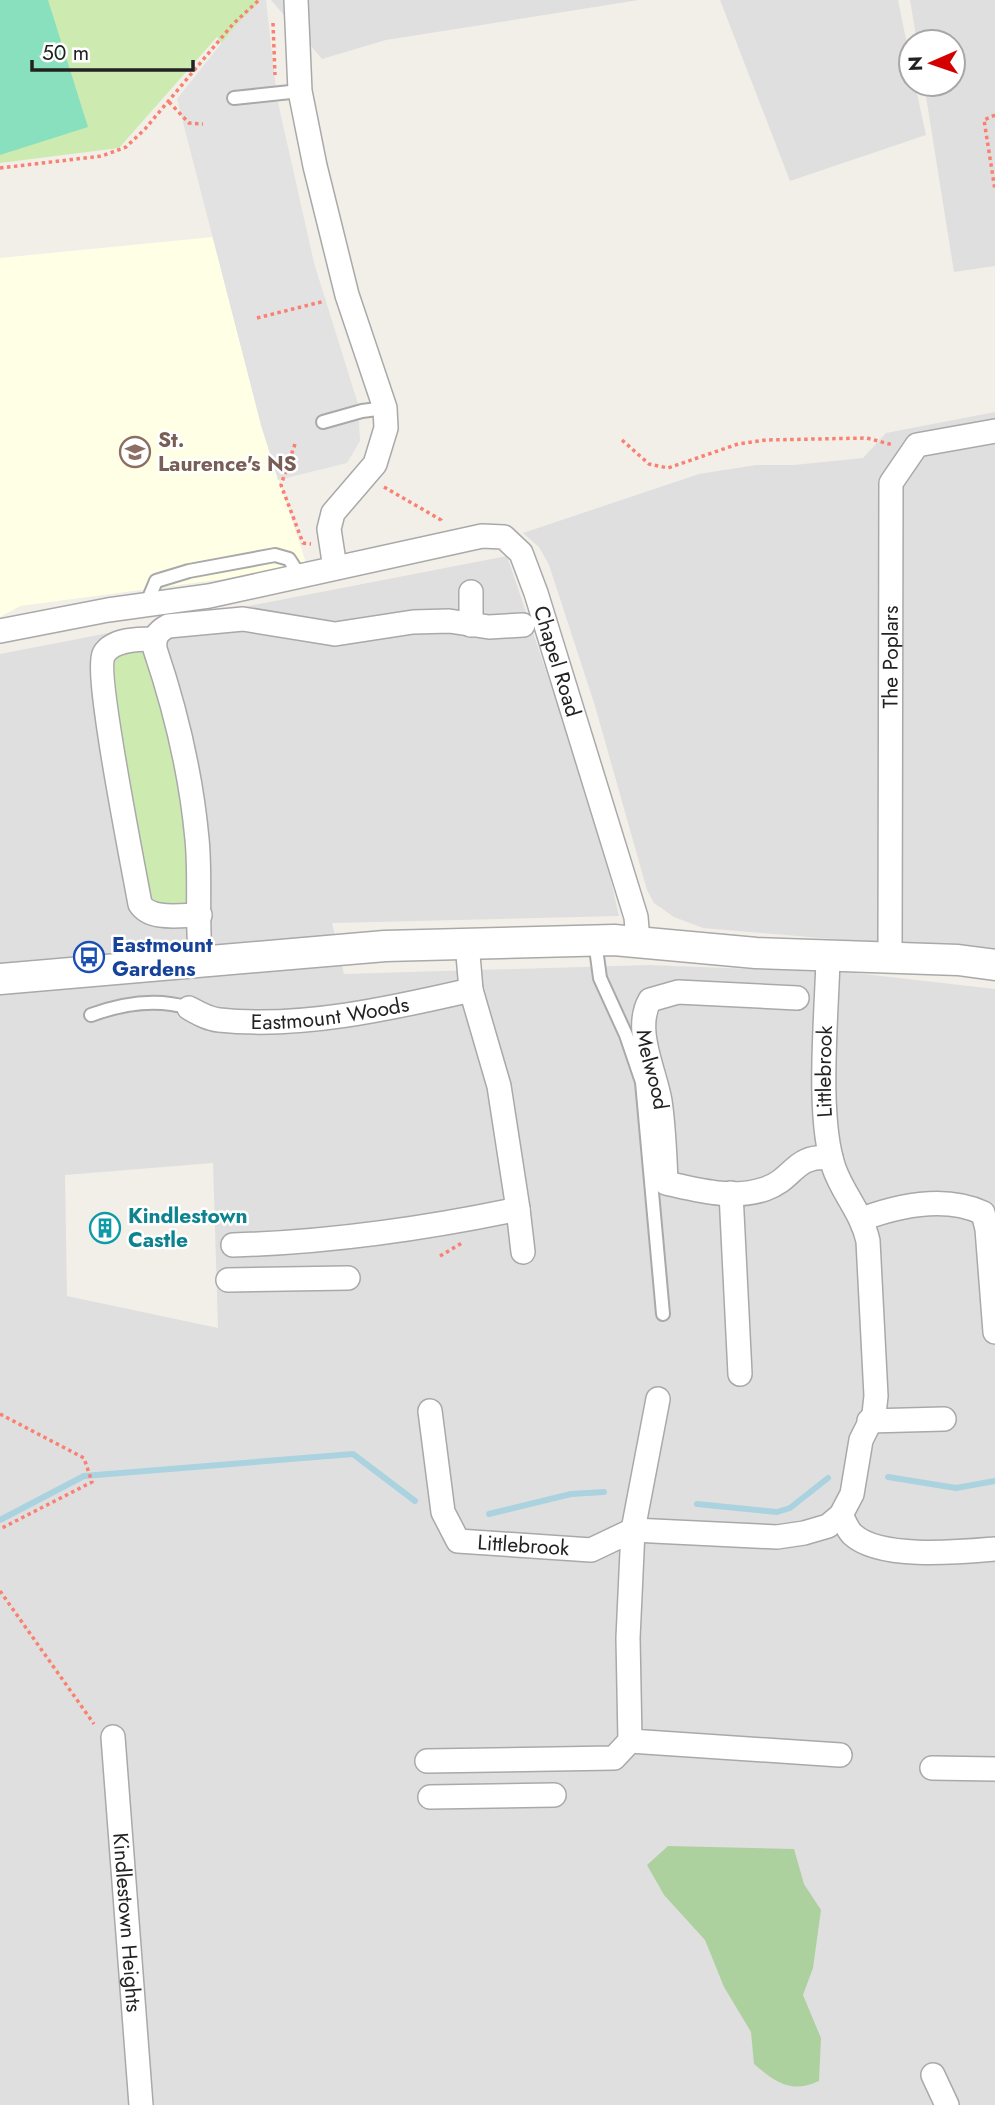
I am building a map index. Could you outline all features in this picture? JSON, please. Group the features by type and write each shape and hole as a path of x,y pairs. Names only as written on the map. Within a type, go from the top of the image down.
{"street":[{"path":"296,0 300,81 335,249 385,408 386,428 375,464 333,513 330,529 333,557"},
{"path":"912,452 917,446 995,431"},
{"name":"The Poplars","path":"890,958 891,482 912,452"},
{"name":"Chapel Road","path":"0,631 209,596 300,576 333,557 448,543 482,536 504,537 521,553 636,917 638,941"},
{"path":"471,593 471,625"},
{"path":"201,963 192,797 178,729 154,639 159,631 168,626 243,618 335,634 413,622 449,621 488,627 523,625"},
{"path":"154,639 117,643 104,653 101,668 108,719 140,904 145,912 153,915 200,915"},
{"path":"0,979 385,946 595,940 638,941 828,957 995,965"},
{"path":"467,943 471,990 499,1086 523,1252"},
{"name":"Littlebrook","path":"430,1410 443,1512 458,1541 591,1550 633,1530 777,1536 804,1534 828,1526 841,1515 852,1494 861,1440 874,1414 876,1396 868,1241 862,1219 842,1187 831,1158 825,1075 828,957"},
{"name":"Eastmount Woods","path":"189,1008 218,1020 272,1020 371,1012 471,990"},
{"name":"Melwood","path":"797,998 678,992 650,1000 645,1009 644,1034 660,1099 666,1183 713,1194 766,1189 781,1180 796,1165 814,1156 831,1158"},
{"path":"732,1193 740,1374"},
{"path":"862,1219 889,1209 935,1203 967,1206 983,1213 987,1229 995,1332"},
{"path":"233,1245 313,1241 434,1227 518,1209"},
{"path":"313,1241 314,1278"},
{"path":"228,1280 348,1278"},
{"path":"427,1761 614,1758 630,1741 628,1638 633,1530 658,1399"},
{"path":"869,1421 944,1419"},
{"path":"841,1515 852,1534 888,1550 947,1553 995,1549"},
{"name":"Kindlestown Heights","path":"113,1737 141,2105"},
{"path":"630,1741 840,1755"},
{"path":"500,1760 501,1796"},
{"path":"932,1768 995,1769"},
{"path":"430,1797 554,1795"},
{"path":"933,2075 947,2105"}],"lane":[{"path":"234,98 300,81"},
{"path":"323,422 362,411 385,408"},
{"path":"595,940 600,978 626,1035 642,1082 663,1314"},
{"path":"91,1016 139,1003 189,1008"}],"path":[{"path":"0,168 102,156 126,148 169,102 233,24 258,0"},
{"path":"169,102 189,123 203,124"},
{"path":"995,115 984,120 995,190"},
{"path":"257,318 325,301"},
{"path":"622,440 649,464 668,468 737,444 766,440 867,438 912,452"},
{"path":"295,444 281,485 287,504 296,519 303,543 333,557"},
{"path":"373,481 441,520 448,543"},
{"path":"0,1414 84,1458 92,1482 0,1529"},
{"path":"0,1591 93,1723 113,1737"}],"shaded area":[{"path":"261,0 266,0 277,98 314,263 358,404 360,441 347,463 278,480 261,425 177,99 235,26"},
{"path":"271,0 639,0 386,40 322,59"},
{"path":"720,0 898,0 904,28 897,28 897,98 918,98 926,135 790,181"},
{"path":"910,0 995,0 995,266 954,272 926,98 967,98 967,28 915,28"},
{"name":"St. Laurence's NS","path":"213,237 261,425 306,563 231,578 20,606 0,617 0,258"},
{"path":"995,412 995,953 703,928 674,917 654,903 647,890 595,706 549,565 539,547 523,533 699,474 756,465 794,465 863,458 886,433"},
{"path":"507,556 598,824 619,916 332,923 344,974 649,965 855,973 995,989 995,2105 0,2105 0,654","holes":["213,1163 218,1328 67,1296 65,1175"]}],"green space":[{"path":"0,0 261,0 222,44 217,37 119,148 0,163"},
{"path":"0,0 48,0 88,127 0,155"},
{"path":"125,648 149,650 184,788 190,904 158,905 153,901 135,824 111,666 114,654"},
{"path":"668,1846 794,1849 804,1884 821,1910 813,1968 803,1995 821,2038 819,2081 800,2086 784,2084 754,2064 751,2032 724,1987 705,1940 664,1895 647,1865"}],"waterway":[{"path":"0,1520 84,1476 353,1454 415,1501"},
{"path":"888,1477 956,1488 995,1481"},
{"path":"697,1504 777,1512 790,1508 828,1478"},
{"path":"489,1514 571,1494 604,1492"}],"place":[{"name":"St. Laurence's NS","path":"135,452"},
{"name":"Eastmount Gardens","path":"89,957"},
{"name":"Kindlestown Castle","path":"105,1228"}]}
